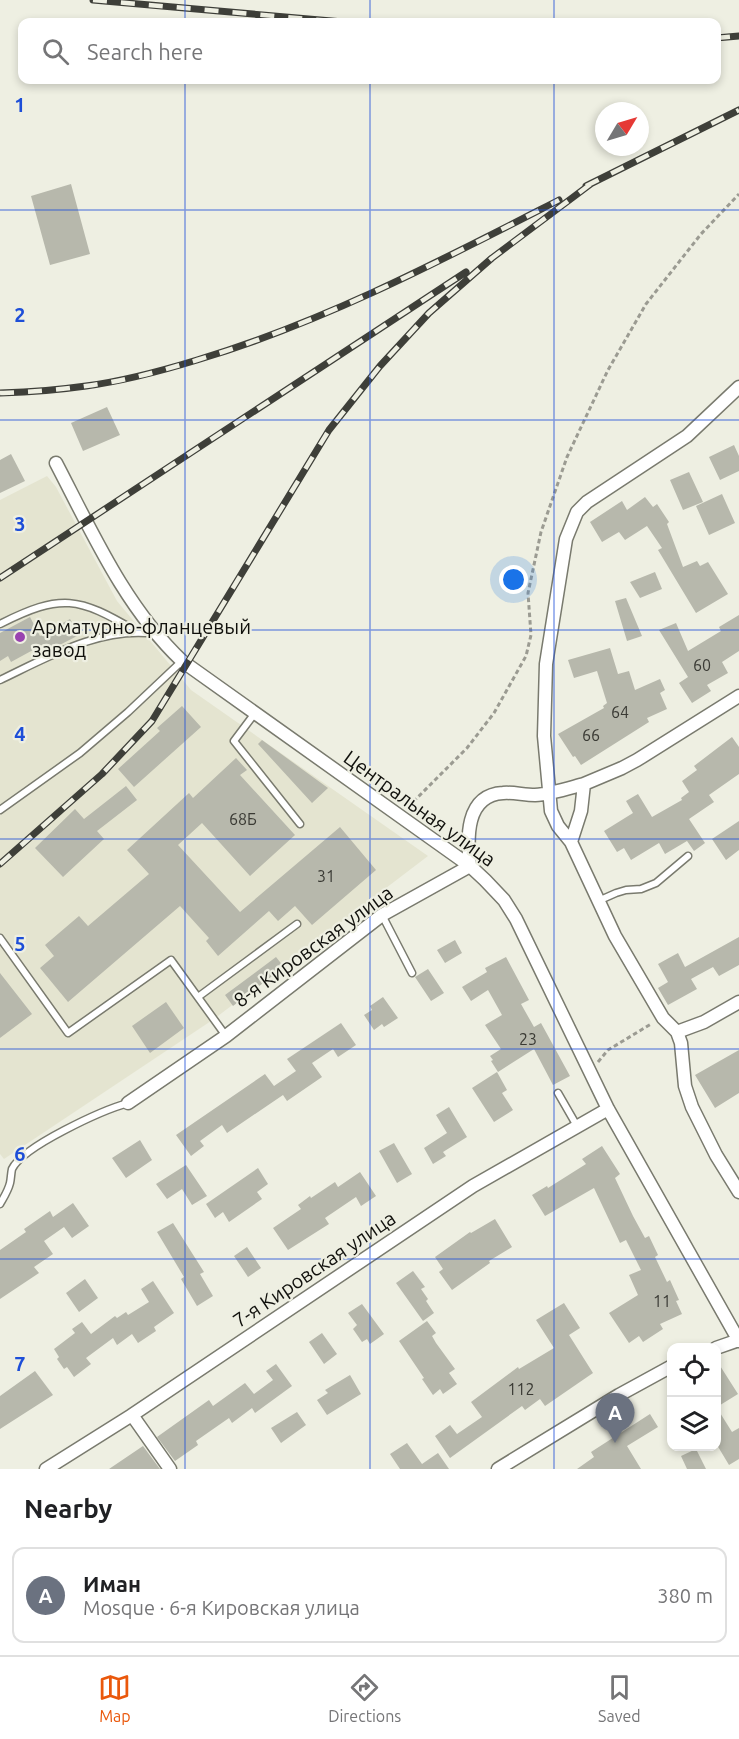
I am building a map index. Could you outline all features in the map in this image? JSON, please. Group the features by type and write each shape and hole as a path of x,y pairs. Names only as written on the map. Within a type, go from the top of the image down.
{"street":[{"path":"739,387 687,436 587,502 577,512 566,539 546,663 544,736 554,819 571,842 615,936 663,1018 676,1032 681,1043 685,1086 692,1107 716,1155 739,1192"},
{"name":"Центральная улица","path":"56,463 109,563 157,634 182,661 470,866 504,900 516,919 608,1109 739,1340"},
{"path":"470,866 468,845 472,814 479,803 489,795 501,793 535,795 585,784 630,764 739,696"},
{"path":"571,842 581,811 585,784"},
{"name":"8-я Кировская улица","path":"128,1102 226,1036 382,915 470,866"},
{"path":"676,1032 704,1022 739,1002"},
{"name":"7-я Кировская улица","path":"46,1469 132,1415 473,1186 608,1109"},
{"path":"721,1347 739,1340"},
{"path":"498,1469 619,1395 667,1369"},
{"path":"132,1415 170,1469"}],"lane":[{"path":"0,624 34,608 54,603 71,603 89,606 137,631"},
{"path":"0,680 51,656 96,639 137,631 157,634"},
{"path":"0,810 80,753 182,661"},
{"path":"255,712 234,741 300,824"},
{"path":"598,902 616,893 641,889 656,883 688,856"},
{"path":"382,915 412,973"},
{"path":"198,997 297,924"},
{"path":"0,938 68,1033 171,960 226,1036"},
{"path":"558,1093 577,1126"},
{"path":"0,1204 9,1185 12,1169 21,1159 80,1121 128,1102"}],"path":[{"path":"592,1078 599,1060 608,1050 663,1018"}],"shaded area":[{"path":"47,476 56,487 117,601 191,690 428,856 214,1019 4,1159 0,1154 0,500"}],"building":[{"path":"71,184 90,254 50,265 31,196"},
{"path":"107,407 120,435 83,451 71,423"},
{"path":"734,445 739,456 739,471 720,480 709,457"},
{"path":"11,454 25,481 0,493 0,460"},
{"path":"689,472 703,502 683,510 670,480"},
{"path":"722,494 735,523 709,535 696,506"},
{"path":"645,497 653,507 657,504 669,522 667,524 683,567 697,561 700,566 708,562 728,594 696,613 658,550 662,548 647,526 625,540 619,532 602,542 590,522 622,501 627,510"},
{"path":"655,572 662,589 640,598 630,582"},
{"path":"626,598 642,636 627,641 615,601"},
{"path":"739,615 739,651 722,662 728,673 707,685 711,691 692,703 679,683 688,677 659,630 676,623 688,651 721,631 719,627"},
{"name":"Арматурно-фланцевый завод","path":"30,617 40,636 70,619 79,635 48,651 44,644 11,662 8,656 0,661 0,633"},
{"path":"610,648 618,674 629,671 635,690 660,679 665,690 660,693 667,709 647,718 649,722 581,765 558,734 604,708 603,706 607,703 597,671 574,678 568,660"},
{"path":"182,706 201,727 134,787 118,769 160,731 157,728"},
{"path":"732,737 739,747 739,774 709,795 714,802 689,819 705,843 694,851 687,841 665,854 659,843 631,860 624,848 617,852 604,831 633,813 626,801 638,794 652,817 682,800 681,798 689,792 682,781 697,770 694,766"},
{"path":"262,740 328,788 312,803 258,744"},
{"path":"236,758 247,770 240,775 295,835 250,876 202,823 178,845 240,912 340,827 376,870 312,925 295,906 278,921 269,911 218,956 206,941 209,938 180,906 68,1002 40,968 54,956 45,945 79,916 88,926 149,874 127,850 189,793 193,798"},
{"path":"126,786 137,800 97,831 104,839 63,877 35,848 75,809 84,819"},
{"path":"739,821 739,850 726,860 712,839"},
{"path":"739,937 739,965 719,976 713,967 691,979 697,989 668,1005 658,988 668,982 658,964 678,953 685,967"},
{"path":"455,940 462,953 445,963 437,950"},
{"path":"276,957 284,967 233,1006 225,995"},
{"path":"506,957 529,1000 521,1004 534,1027 541,1023 570,1076 553,1085 534,1049 498,1072 490,1056 501,1049 485,1025 502,1015 488,990 471,1001 462,987 487,972 485,968"},
{"path":"428,969 444,993 431,1001 415,977"},
{"path":"0,973 32,1014 0,1038"},
{"path":"383,997 398,1018 374,1030 364,1015 372,1010 370,1006"},
{"path":"166,1002 184,1028 150,1053 132,1026"},
{"path":"341,1023 356,1045 338,1057 333,1049 312,1063 322,1077 287,1101 283,1095 227,1133 222,1125 200,1141 204,1146 191,1156 176,1135 265,1074 274,1086 296,1071 287,1059"},
{"path":"739,1050 739,1093 715,1108 695,1075"},
{"path":"497,1072 507,1090 502,1093 513,1110 494,1122 472,1088"},
{"path":"449,1107 467,1137 443,1152 446,1156 433,1164 424,1148 447,1133 436,1115"},
{"path":"140,1140 152,1160 126,1178 112,1158"},
{"path":"394,1143 412,1174 397,1183 379,1151"},
{"path":"602,1146 620,1174 615,1178 645,1238 649,1236 658,1255 655,1257 667,1282 670,1280 679,1300 676,1301 682,1314 660,1324 663,1329 643,1342 639,1336 629,1343 609,1313 638,1295 629,1275 641,1270 626,1240 620,1243 594,1188 545,1216 532,1195 547,1186 548,1188 586,1164 582,1159"},
{"path":"186,1165 207,1196 192,1205 182,1189 167,1199 156,1184"},
{"path":"258,1168 268,1184 257,1192 262,1199 229,1222 223,1212 215,1218 206,1204"},
{"path":"360,1172 376,1196 361,1206 356,1197 325,1218 329,1224 288,1250 273,1228 301,1209 298,1205 310,1196 311,1198 335,1182 338,1187"},
{"path":"73,1203 89,1226 72,1238 64,1227 44,1241 53,1254 34,1267 39,1273 0,1299 0,1250 50,1211 53,1217"},
{"path":"495,1219 512,1247 489,1261 490,1263 452,1290 439,1272 443,1269 435,1257 470,1232"},
{"path":"173,1223 204,1272 200,1274 213,1296 197,1306 181,1279 184,1277 157,1232"},
{"path":"247,1247 261,1268 248,1277 234,1256"},
{"path":"413,1271 425,1287 421,1289 434,1313 423,1321 396,1283"},
{"path":"85,1279 98,1298 79,1312 66,1293"},
{"path":"153,1281 174,1313 154,1327 156,1331 138,1343 132,1334 117,1345 113,1338 86,1358 91,1364 74,1377 67,1367 64,1369 54,1349 75,1333 72,1329 82,1322 91,1334 115,1316 117,1318 126,1312 128,1315 149,1302 141,1289"},
{"path":"564,1303 580,1328 569,1335 593,1373 545,1406 540,1399 525,1410 522,1406 450,1458 435,1436 450,1425 457,1434 482,1417 471,1402 518,1367 519,1369 554,1348 536,1320"},
{"path":"362,1304 384,1334 370,1344 367,1339 362,1342 353,1329 357,1325 348,1313"},
{"path":"427,1321 436,1333 432,1336 436,1343 455,1369 449,1373 457,1384 443,1394 440,1389 433,1395 399,1341"},
{"path":"322,1333 337,1354 324,1364 309,1342"},
{"path":"276,1364 292,1386 255,1413 252,1408 232,1423 229,1418 196,1441 198,1445 175,1461 157,1437 209,1400 213,1406 245,1383 254,1394 273,1380 266,1371"},
{"path":"721,1367 738,1394 721,1405"},
{"path":"35,1371 53,1395 0,1429 0,1396"},
{"path":"350,1375 361,1394 327,1415 317,1400 328,1393 325,1390"},
{"path":"297,1412 306,1425 281,1443 271,1428"},
{"path":"650,1414 658,1427 627,1446 641,1469 577,1469 594,1457 591,1452"},
{"path":"721,1414 732,1432 739,1428 739,1459 729,1465 721,1451"},
{"path":"407,1443 422,1464 438,1453 449,1469 400,1469 390,1454"},
{"path":"143,1446 160,1469 109,1469"},
{"path":"697,1451 706,1469 687,1469 681,1456"}],"railway":[{"path":"93,0 298,18"},
{"path":"721,38 739,36"},
{"path":"586,186 739,110"},
{"path":"0,864 102,774 152,721 329,430 380,366 429,313 492,258 592,183"},
{"path":"0,393 65,389 114,381 170,368 244,345 382,288 559,200"},
{"path":"0,578 466,272"}],"place":[{"name":"Арматурно-фланцевый завод","path":"20,637"},
{"name":"Иман","path":"615,1443"}]}
